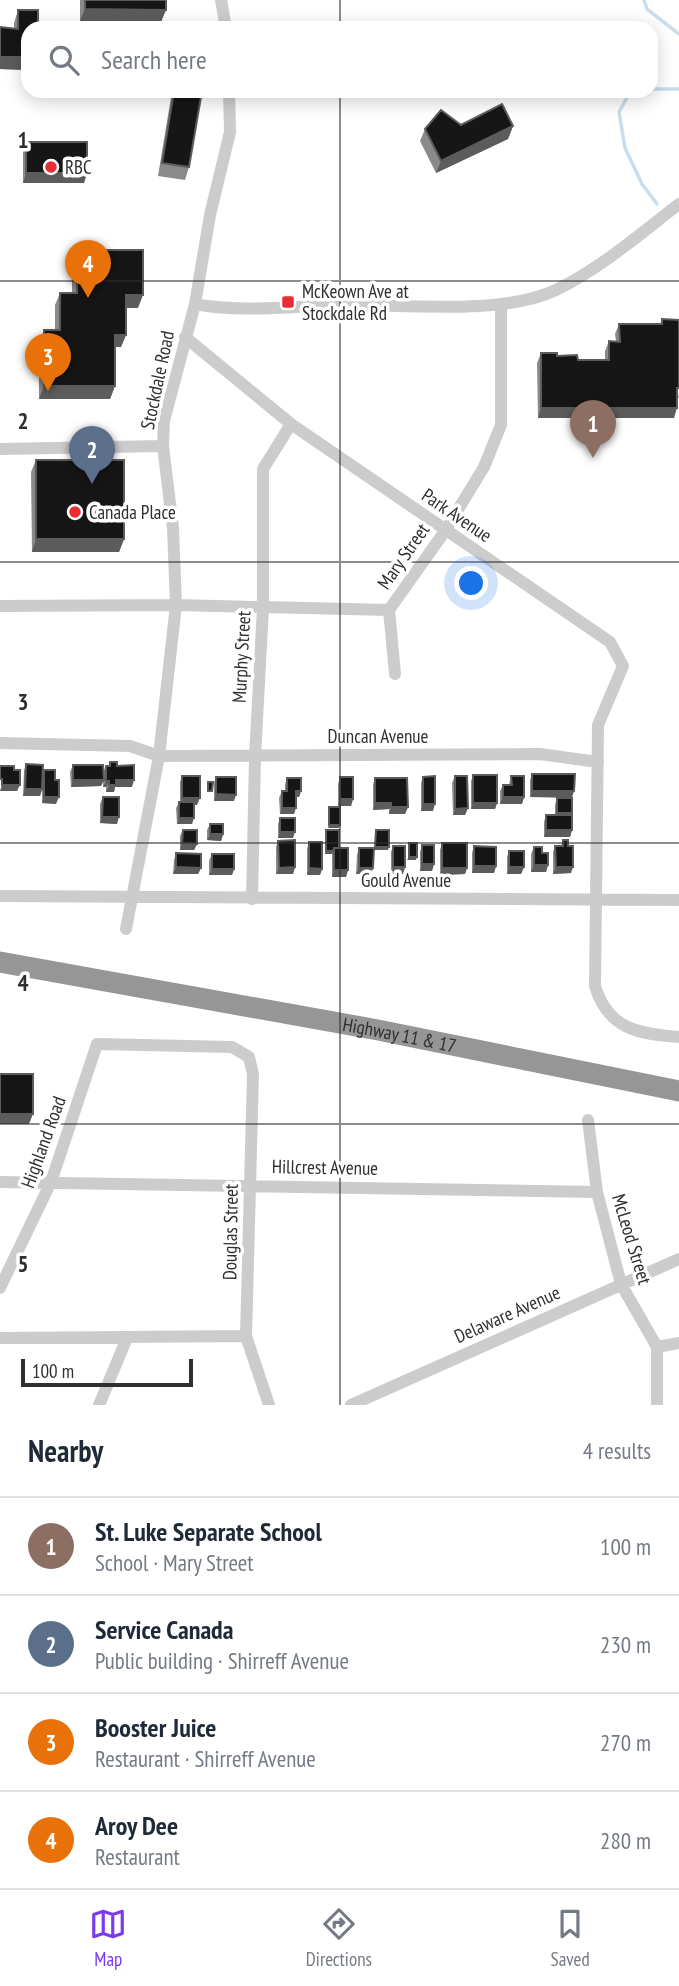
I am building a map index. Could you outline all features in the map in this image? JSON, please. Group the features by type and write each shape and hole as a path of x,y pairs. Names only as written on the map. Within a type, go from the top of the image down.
{"highway":[{"path":"0,947 117,985"},
{"name":"Highway 11 & 17","path":"0,956 117,985"},
{"name":"Highway 11 & 17","path":"0,962 378,1030 679,1091"},
{"path":"0,975 117,985"}],"street":[{"path":"221,0 225,21"},
{"name":"Stockdale Road","path":"127,929 159,756 176,605 173,528 163,446 168,401 195,304 210,215 230,132 229,98"},
{"path":"195,304 218,308 340,305 501,306 555,290 610,257 679,204"},
{"name":"Mary Street","path":"396,674 388,610 445,531 484,467 500,425 501,306"},
{"name":"Park Avenue","path":"185,337 291,425 610,642 623,666 598,724 598,762"},
{"name":"Murphy Street","path":"252,899 255,757 263,608 262,469 291,425"},
{"path":"0,449 163,446"},
{"path":"0,606 176,605 388,610"},
{"name":"Duncan Avenue","path":"0,743 130,747 159,756 540,754 598,762"},
{"path":"598,762 595,986 600,1004 623,1026 652,1035 679,1037"},
{"name":"Gould Avenue","path":"0,895 252,899 679,900"},
{"name":"Douglas Street","path":"97,1044 232,1046 249,1057 253,1074 247,1336 269,1405"},
{"name":"Highland Road","path":"0,1288 51,1182 97,1044"},
{"name":"McLeod Street","path":"589,1120 597,1192 621,1284 657,1347 657,1405"},
{"name":"Hillcrest Avenue","path":"0,1182 597,1192"},
{"name":"Delaware Avenue","path":"351,1405 679,1259"},
{"path":"0,1338 247,1336"},
{"path":"99,1405 127,1338"},
{"path":"657,1347 679,1343"}],"building":[{"path":"85,0 166,0 166,10 85,9"},
{"path":"18,10 38,10 38,21 21,21 21,57 0,57 0,27 18,29"},
{"path":"173,98 201,98 189,167 162,163"},
{"path":"502,104 513,126 441,161 425,129 441,110 461,125"},
{"path":"26,142 87,142 87,173 26,173"},
{"path":"77,250 143,250 143,295 126,295 126,335 115,335 115,386 44,386 44,330 60,330 60,293 77,293"},
{"path":"662,319 679,320 677,408 541,408 541,353 557,353 557,356 577,355 578,360 609,360 609,341 620,342 619,324 662,324"},
{"name":"Canada Place","path":"36,460 124,460 124,539 36,539"},
{"path":"110,762 117,762 117,766 134,765 134,780 116,780 116,785 109,785 109,781 106,781 106,766 110,766"},
{"path":"26,764 43,765 42,789 25,789"},
{"path":"73,765 103,765 104,780 73,780"},
{"path":"0,766 14,766 14,770 20,770 20,785 2,785"},
{"path":"44,770 55,770 55,780 59,780 59,797 44,797"},
{"path":"532,774 575,774 574,791 532,791"},
{"path":"473,775 497,775 497,803 473,803"},
{"path":"182,776 200,776 200,798 182,798"},
{"path":"435,776 435,804 423,804 423,777"},
{"path":"455,776 467,776 468,808 455,809"},
{"path":"511,776 524,776 524,797 503,797 503,785 512,785"},
{"path":"216,777 236,777 236,795 216,794"},
{"path":"340,777 353,777 353,799 340,799"},
{"path":"287,778 301,778 301,791 296,791 296,808 282,808 282,791 287,791"},
{"path":"375,778 407,778 408,807 375,803"},
{"path":"208,782 213,782 212,791 208,791"},
{"path":"103,797 119,797 119,817 102,817"},
{"path":"557,798 572,798 572,813 557,813"},
{"path":"179,802 194,802 194,818 179,818"},
{"path":"329,807 340,807 340,825 329,825"},
{"path":"546,815 572,815 572,830 546,830"},
{"path":"280,818 295,818 295,832 280,832"},
{"path":"210,824 223,824 223,834 210,834"},
{"path":"183,830 197,830 197,844 182,843"},
{"path":"326,830 339,830 339,848 326,851"},
{"path":"376,830 389,830 389,847 375,847"},
{"path":"295,840 295,867 279,868 278,841"},
{"path":"563,840 568,840 568,846 573,846 573,867 556,867 555,846 563,846"},
{"path":"309,842 322,842 322,869 309,868"},
{"path":"409,843 417,843 417,857 409,857"},
{"path":"442,843 467,843 467,868 442,868"},
{"path":"422,845 434,845 434,864 422,864"},
{"path":"393,846 405,846 405,867 393,867"},
{"path":"474,846 496,847 496,866 474,866"},
{"path":"534,847 542,847 542,853 548,853 548,865 534,865"},
{"path":"334,848 348,848 348,870 334,870"},
{"path":"359,848 374,848 373,868 359,868"},
{"path":"509,851 524,851 524,867 509,867"},
{"path":"176,853 201,854 201,868 176,867"},
{"path":"212,854 234,854 234,869 212,869"},
{"path":"0,1074 33,1074 33,1114 0,1114"}],"waterway":[{"path":"644,0 647,9 679,34"},
{"path":"658,89 679,89"},
{"path":"627,98 619,112 625,148 642,184 657,204"}],"place":[{"name":"RBC","path":"51,167"},
{"name":"Aroy Dee","path":"88,298"},
{"name":"McKeown Ave at Stockdale Rd","path":"288,302"},
{"name":"Booster Juice","path":"48,391"},
{"name":"St. Luke Separate School","path":"593,458"},
{"name":"Service Canada","path":"92,484"},
{"name":"Canada Place","path":"75,512"}]}
